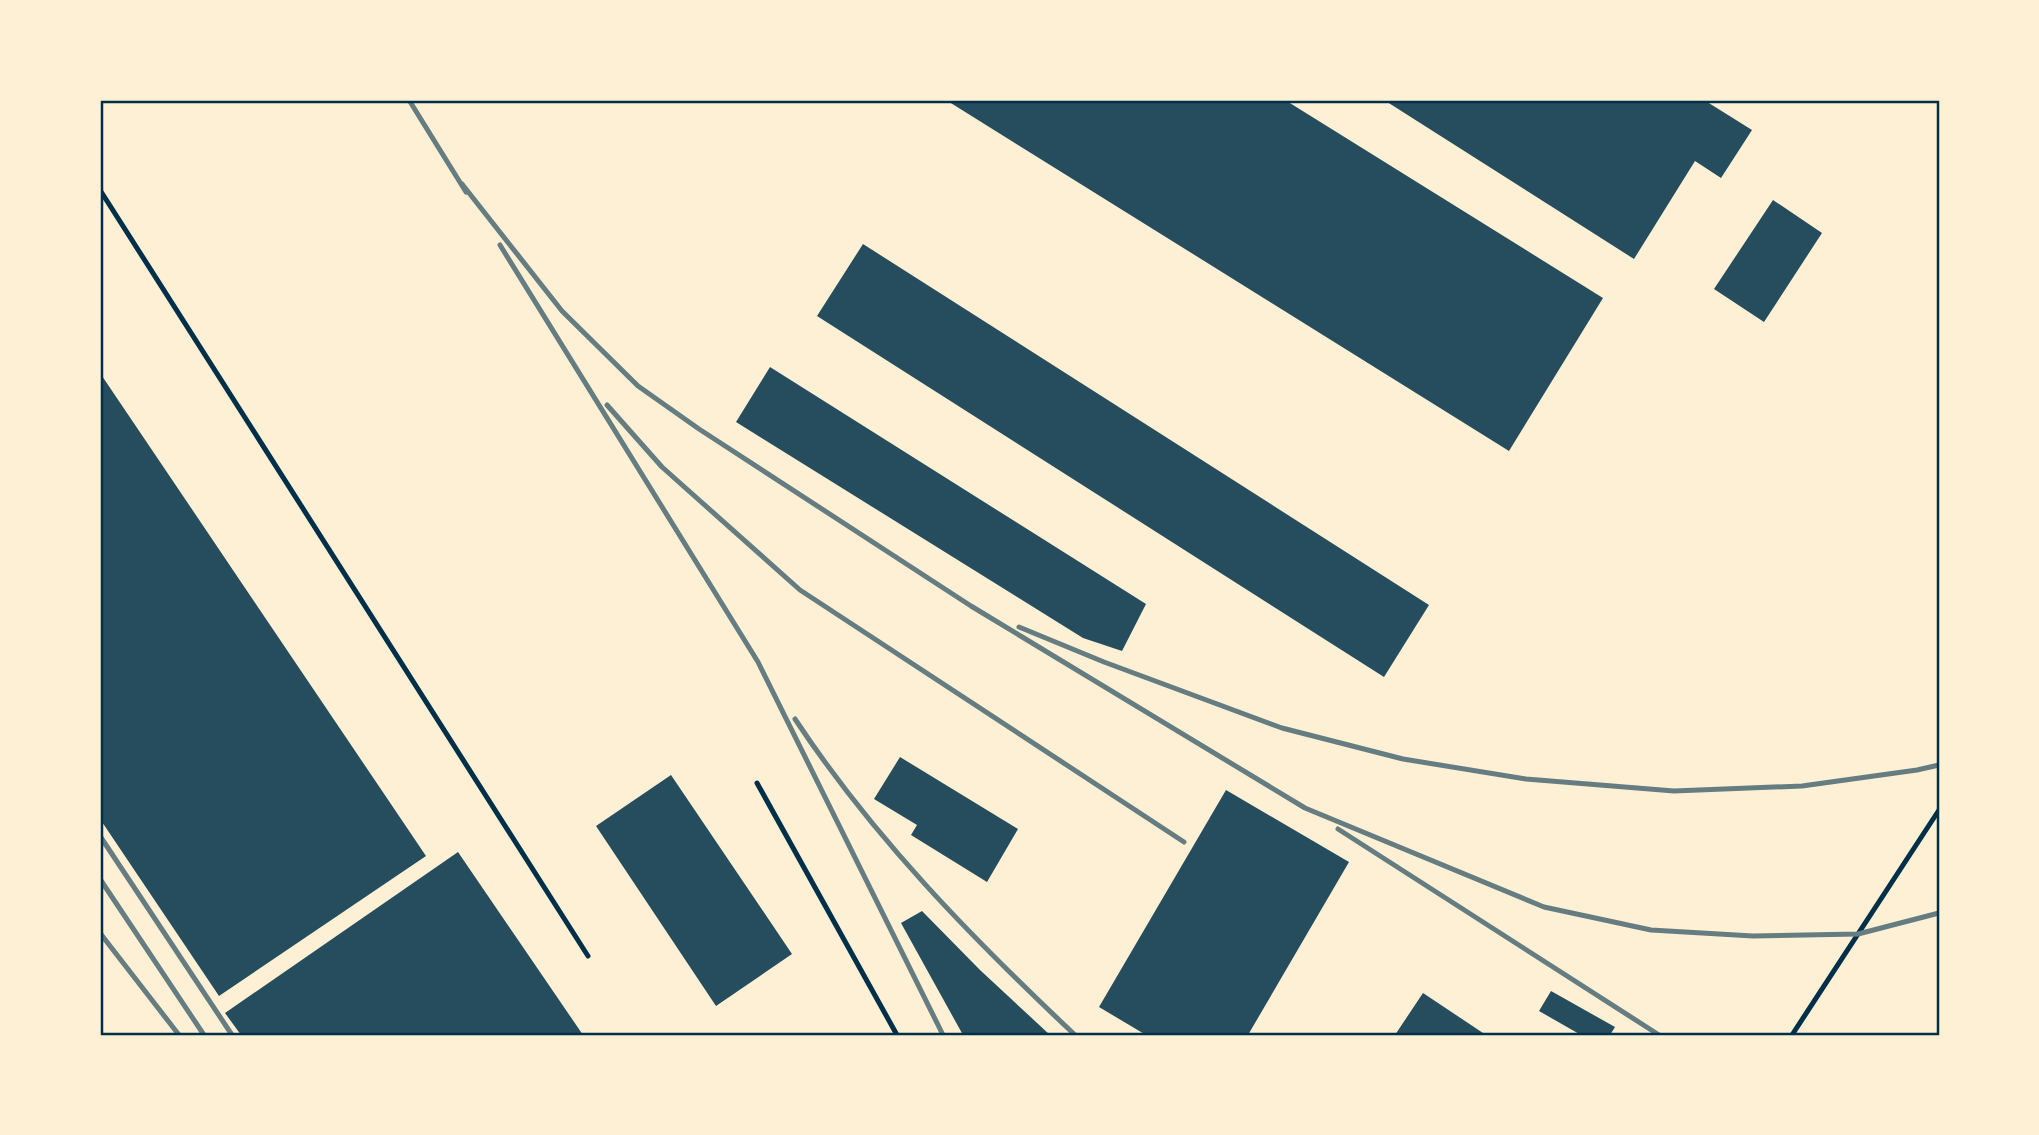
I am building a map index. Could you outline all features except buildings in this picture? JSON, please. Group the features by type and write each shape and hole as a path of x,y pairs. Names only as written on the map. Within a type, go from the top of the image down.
{"lane":[{"path":"100,190 588,956"},
{"path":"757,783 897,1035"},
{"path":"1792,1035 1939,810"}],"railway":[{"path":"409,100 466,192"},
{"path":"462,184 562,311 638,386 699,429 971,606 1305,808 1544,907 1651,930 1753,936 1858,934 1939,913"},
{"path":"500,245 758,662 943,1035"},
{"path":"607,405 662,467 800,590 1184,842"},
{"path":"1019,627 1104,662 1282,728 1403,759 1526,779 1674,791 1802,786 1939,765"},
{"path":"795,719 857,805 926,885 1075,1035"},
{"path":"1338,829 1659,1035"},
{"path":"100,836 232,1035"},
{"path":"100,879 204,1035"},
{"path":"100,933 179,1035"}]}
